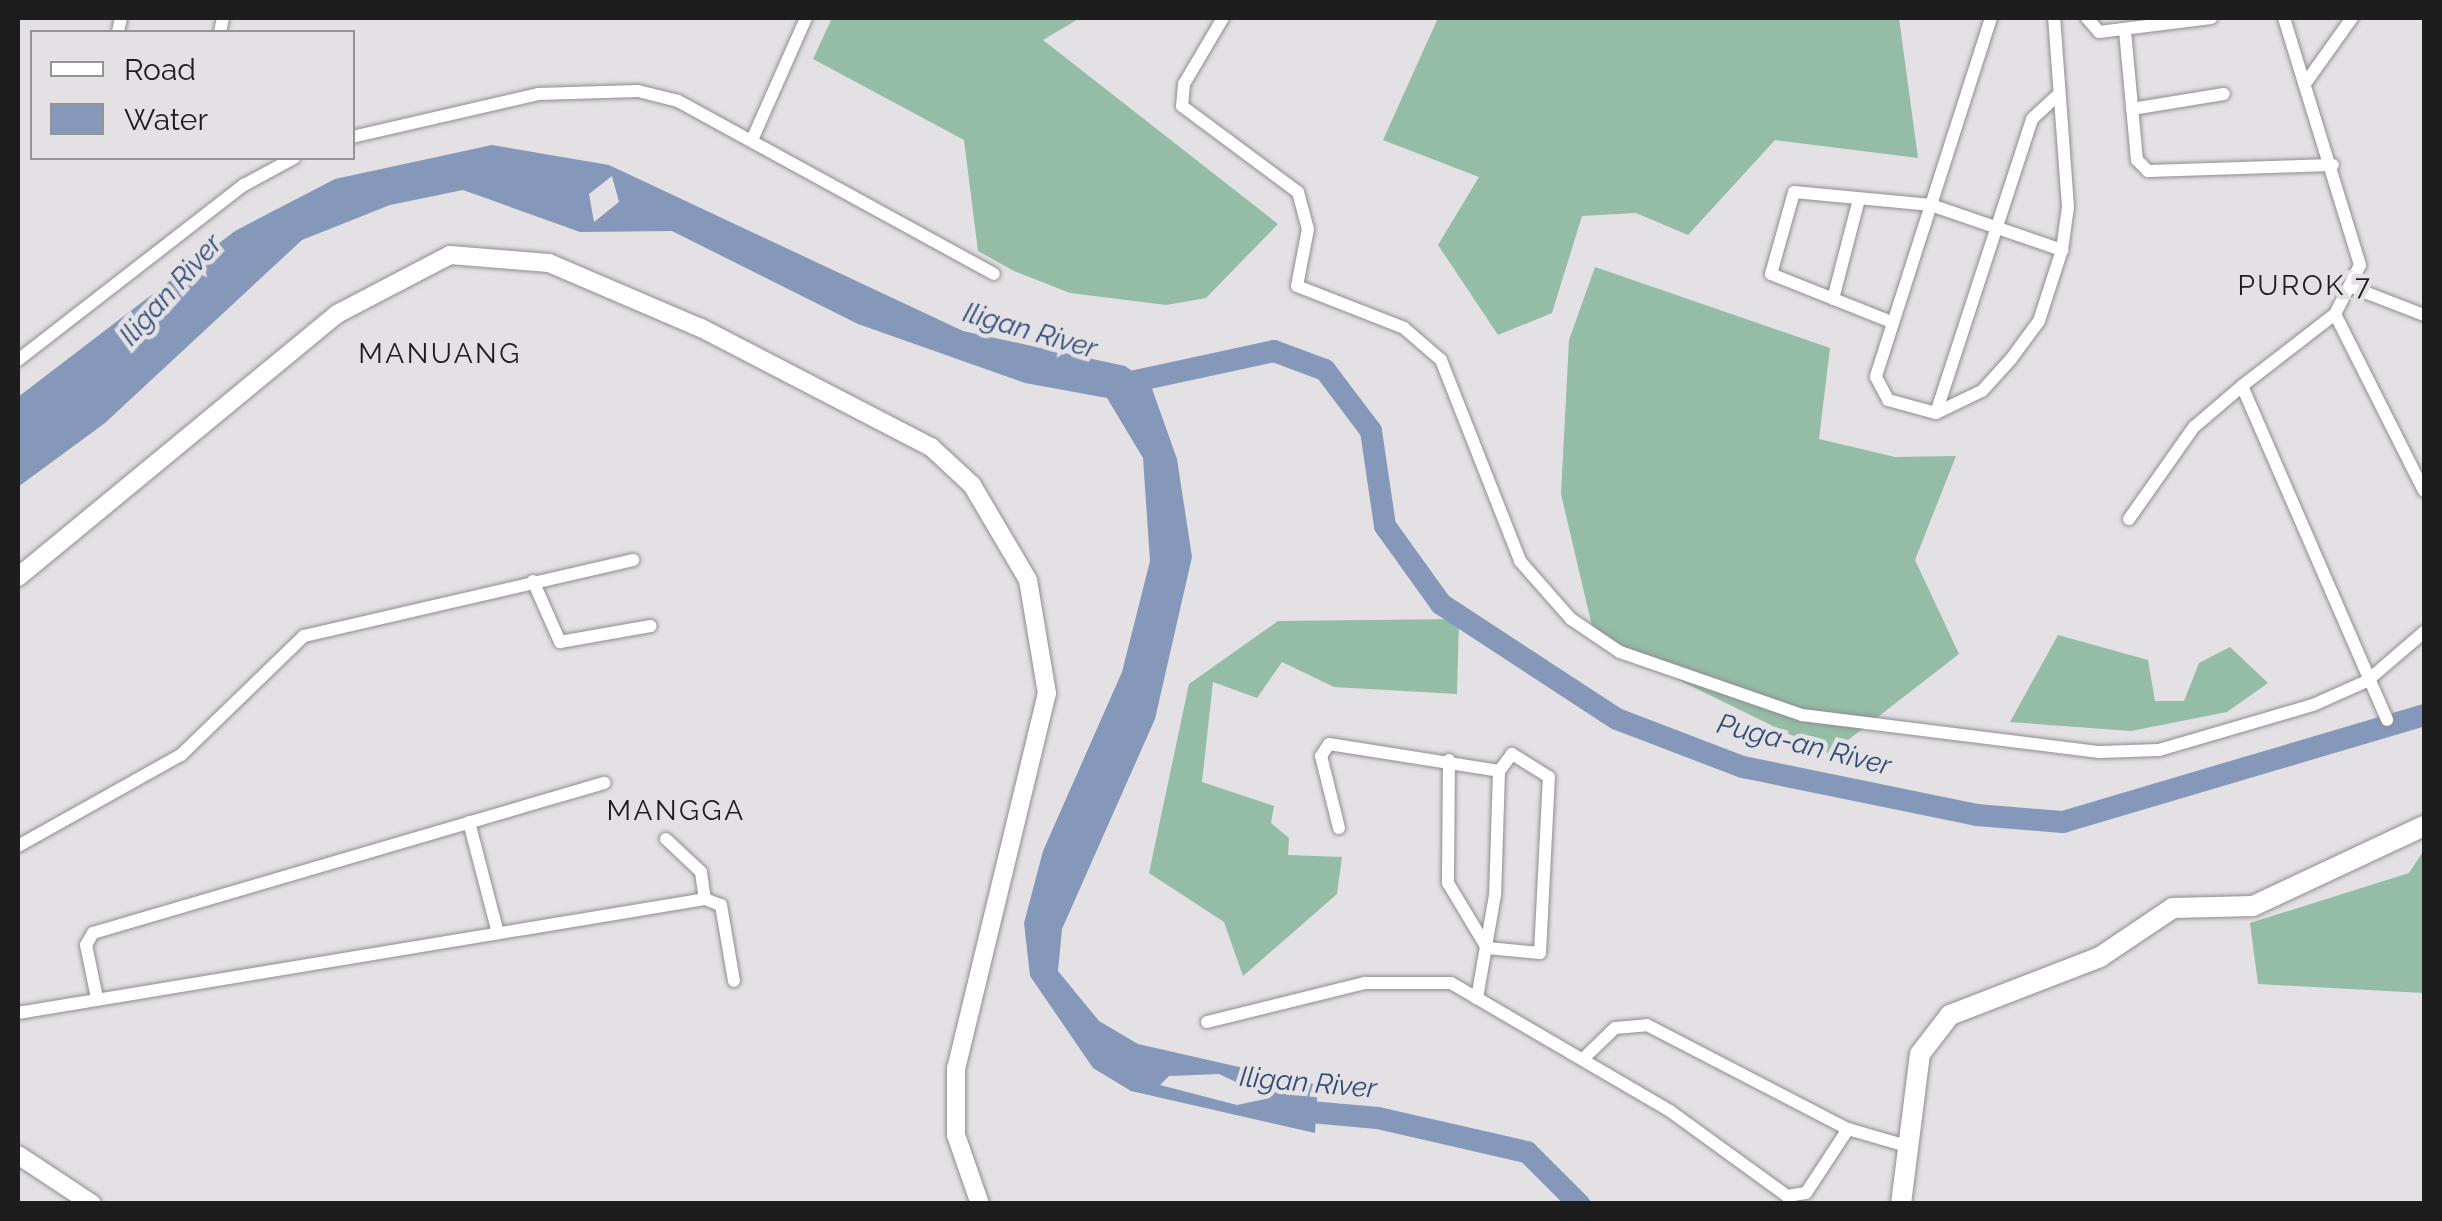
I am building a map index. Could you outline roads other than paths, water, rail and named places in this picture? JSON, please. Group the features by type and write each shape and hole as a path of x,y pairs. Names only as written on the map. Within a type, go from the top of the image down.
{"main road":[{"path":"1901,1204 1920,1054 1950,1015 2100,958 2174,908 2253,906 2424,826"}],"street":[{"path":"752,140 806,18"},
{"path":"1223,18 1184,84 1182,106 1298,192 1308,229 1297,286 1404,328 1440,360 1520,561 1597,640 1802,715 2100,752 2214,737 2367,682 2424,632"},
{"path":"1991,18 1931,205 1888,320 1878,389 1936,413 1982,391 2010,359 2038,321 2062,250 2068,207 2054,18"},
{"path":"2087,18 2093,30 2124,31 2210,18"},
{"path":"2128,519 2194,426 2336,314 2354,288 2360,247 2284,18"},
{"path":"2307,81 2352,18"},
{"path":"2124,31 2137,160 2161,175 2334,164"},
{"path":"355,136 538,94 603,89 678,102 994,274"},
{"path":"1936,413 2032,119 2059,94"},
{"path":"2132,109 2224,94"},
{"path":"18,360 229,196 291,160"},
{"path":"1888,320 1833,299 1768,267 1794,192 1931,205 2062,250"},
{"path":"1833,299 1858,199"},
{"path":"18,577 336,314 450,256 549,263 701,328 931,447 972,485 1028,580 1047,692 956,1068 956,1134 980,1204"},
{"path":"2354,288 2424,316"},
{"path":"2336,314 2424,491"},
{"path":"2242,386 2367,682 2387,720"},
{"path":"18,846 181,755 304,636 533,580 634,560"},
{"path":"533,580 560,642 651,626"},
{"path":"1339,828 1324,747 1450,760 1498,771"},
{"path":"1477,998 1487,948 1498,771 1512,754 1548,777 1547,914 1540,953 1487,948"},
{"path":"1450,760 1445,872 1487,948"},
{"path":"98,998 86,946 93,933 604,783"},
{"path":"470,822 498,934"},
{"path":"666,839 701,872 705,899"},
{"path":"18,1014 705,899 721,905 734,981"},
{"path":"1207,1022 1392,979 1451,983 1584,1058 1793,1198 1806,1193 1848,1129"},
{"path":"1584,1058 1615,1028 1660,1029 1848,1129 1907,1146"},
{"path":"18,1155 92,1204"}],"water":[{"path":"492,145 609,165 963,331 1125,366 1150,383 1177,459 1192,557 1155,719 1062,929 1058,971 1099,1021 1138,1044 1318,1085 1315,1133 1131,1091 1093,1068 1030,976 1024,923 1043,851 1122,672 1150,561 1143,458 1107,398 1025,383 858,324 672,231 580,232 463,190 390,205 302,240 105,423 18,487 18,397 235,231 335,179","holes":["612,176 619,202 594,222 589,194","1219,1074 1270,1098 1237,1105 1160,1085 1169,1076"]}],"waterway":[{"name":"Puga-an River","path":"1117,385 1274,351 1325,370 1371,431 1385,526 1441,604 1617,719 1743,767 1977,815 2063,822 2424,715"},
{"name":"Iligan River","path":"1288,1110 1378,1118 1527,1152 1579,1204"}],"district":[{"name":"PUROK 7","path":"2305,286"},
{"name":"MANUANG","path":"440,354"},
{"name":"MANGGA","path":"676,811"}]}
